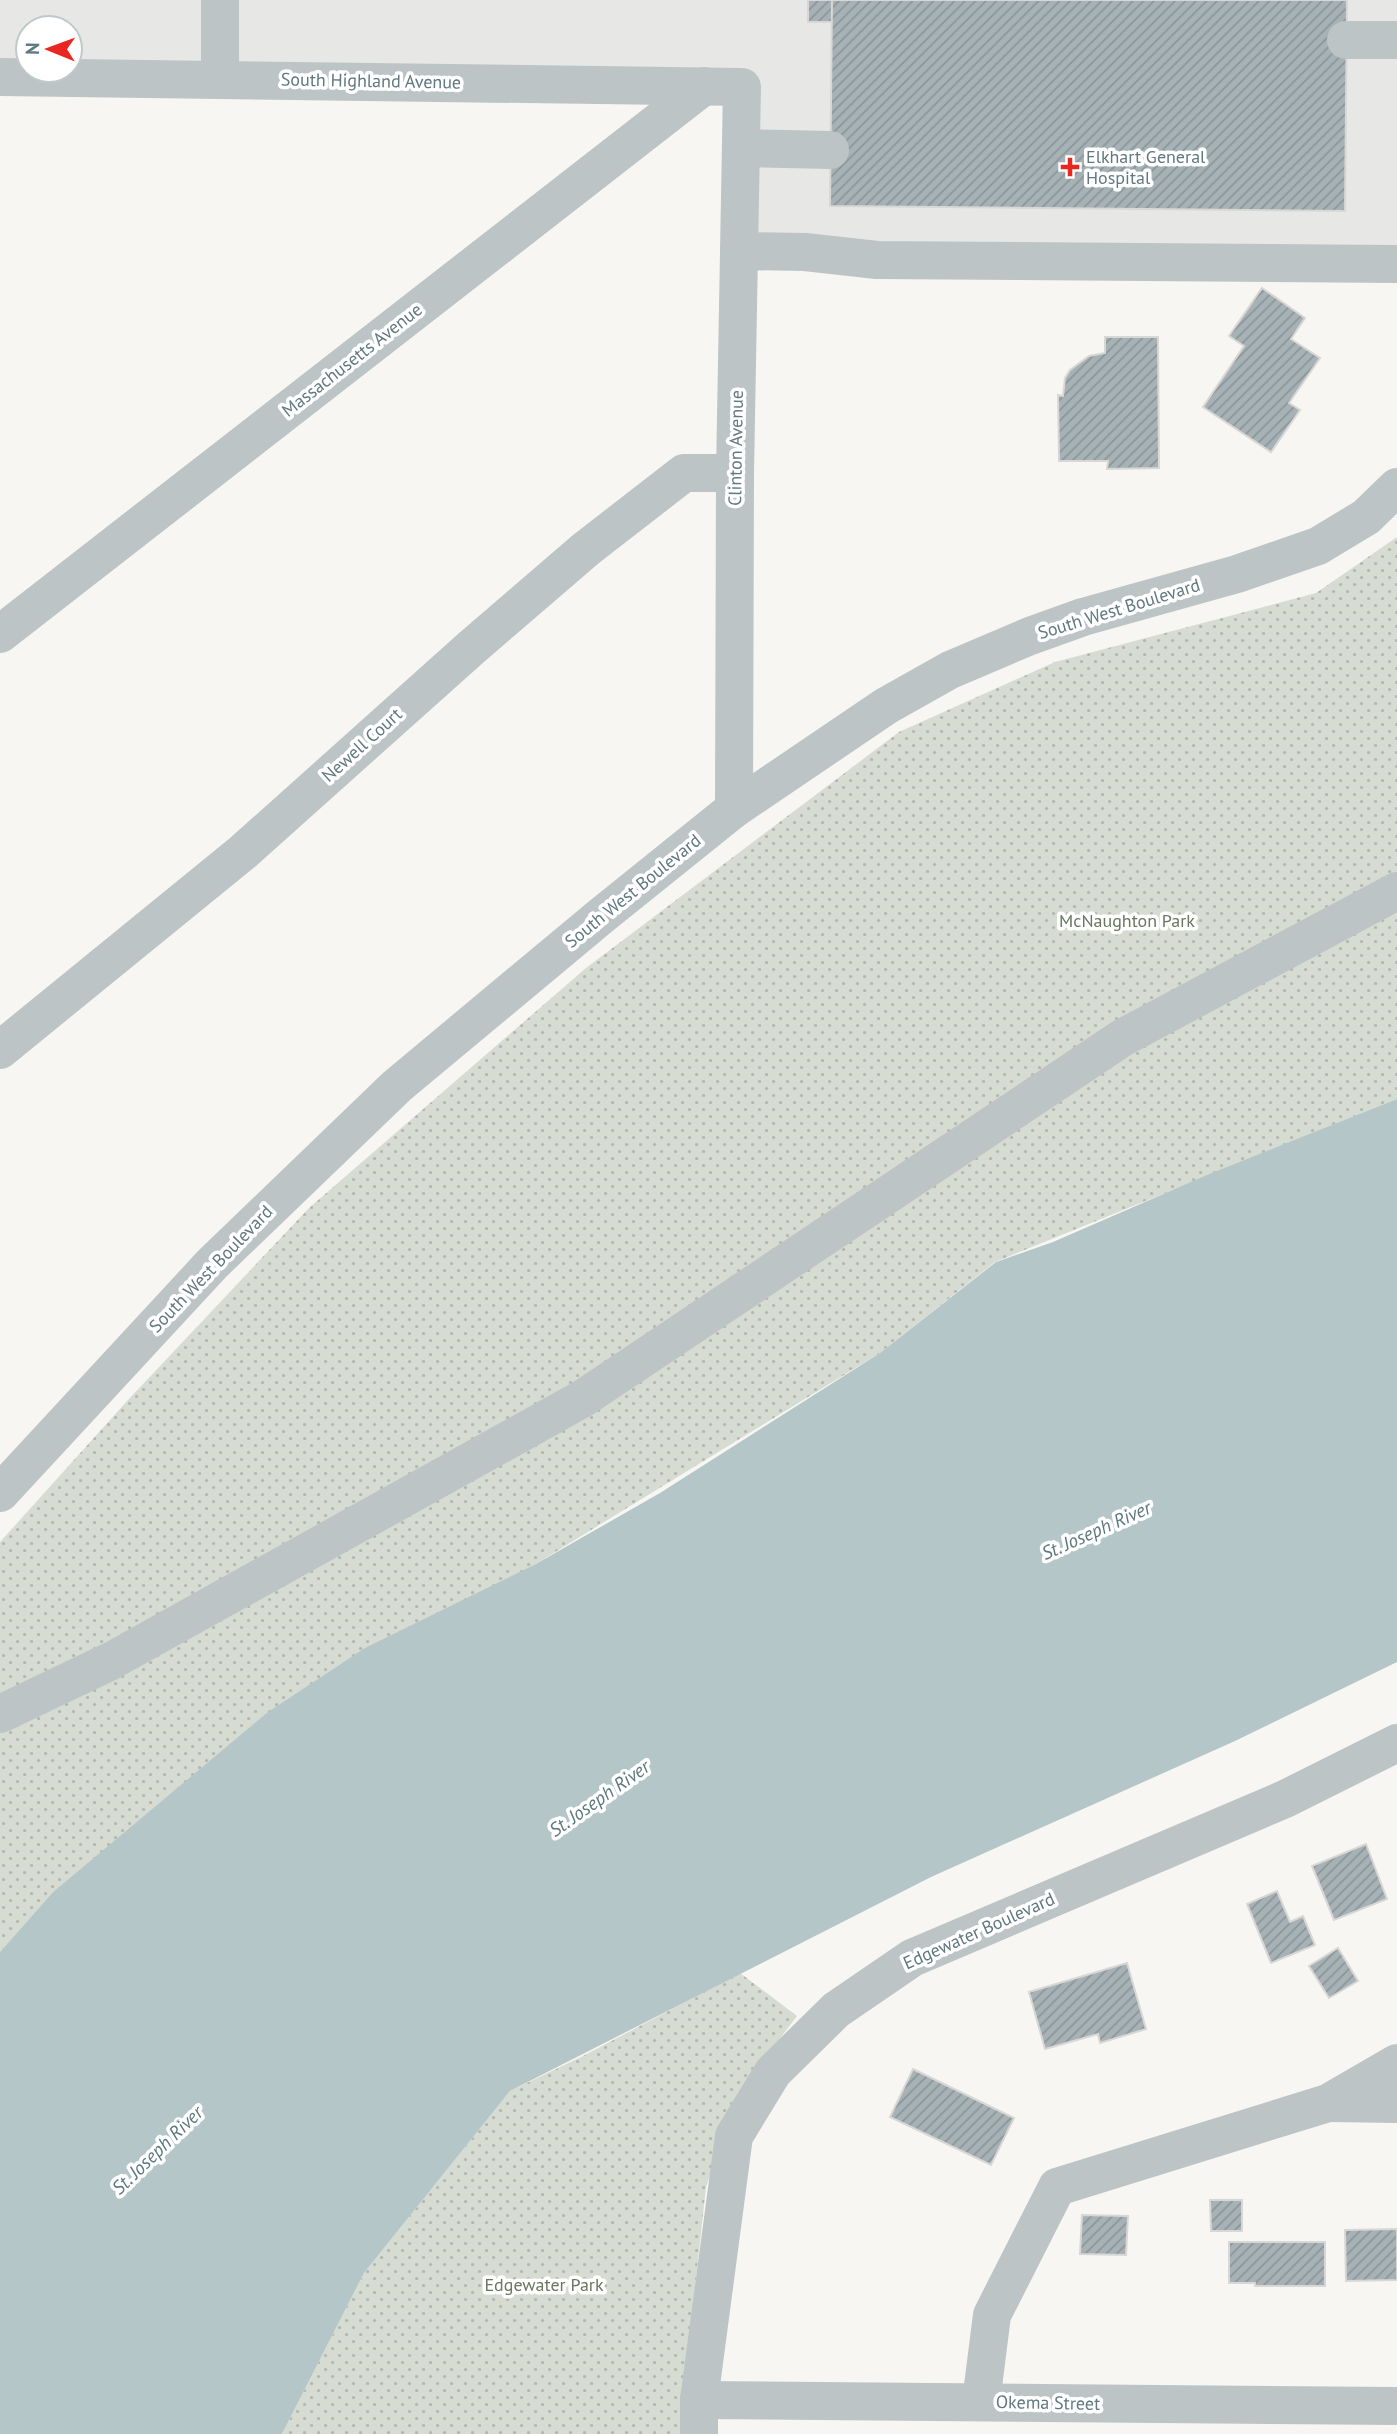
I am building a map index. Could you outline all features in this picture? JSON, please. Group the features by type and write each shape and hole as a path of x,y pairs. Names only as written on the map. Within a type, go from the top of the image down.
{"street":[{"path":"220,0 220,79"},
{"path":"1346,40 1397,40"},
{"name":"South Highland Avenue","path":"0,77 741,87"},
{"name":"Massachusetts Avenue","path":"0,634 704,86"},
{"name":"Clinton Avenue","path":"734,809 741,87"},
{"path":"741,148 830,150"},
{"path":"739,251 805,252 877,260 1397,264"},
{"name":"Newell Court","path":"0,1050 243,852 471,648 597,540 684,472 736,473"},
{"name":"South West Boulevard","path":"0,1493 212,1264 397,1086 734,809 886,706 950,670 1083,617 1237,574 1318,546 1366,517 1397,487"},
{"path":"0,1714 111,1661 582,1399 1122,1038 1397,891"},
{"name":"Edgewater Boulevard","path":"699,2417 734,2136 773,2072 836,2010 912,1958 1285,1799 1397,1743"},
{"path":"981,2402 992,2315 1057,2187 1328,2103 1397,2063"},
{"path":"1328,2103 1397,2104"},
{"name":"Okema Street","path":"699,2417 981,2402 1397,2406"}],"shaded area":[{"name":"Elkhart General Hospital","path":"0,0 1397,0 1397,261 741,249 745,85 84,76 84,14 14,14 14,75 0,75"}],"green space":[{"name":"McNaughton Park","path":"1397,537 1397,1099 995,1262 880,1353 534,1565 52,1893 0,1952 0,1542 128,1400 309,1208 586,968 899,732 1055,662 1316,593"},
{"name":"Edgewater Park","path":"740,1973 797,2016 738,2094 706,2187 681,2417 682,2434 282,2434 364,2273 510,2091 583,2056"}],"water":[{"name":"St. Joseph River","path":"1397,1099 1397,1662 1235,1741 931,1877 510,2091 364,2273 282,2434 0,2434 0,1952 52,1893 268,1712 365,1648 534,1565 660,1493 880,1353 996,1262 1053,1242 1207,1175"}],"building":[{"path":"808,0 832,0 832,22 808,22"},
{"path":"832,0 1347,0 1345,211 830,206"},
{"path":"1262,288 1305,318 1291,339 1320,358 1289,403 1300,410 1271,452 1203,407 1244,346 1229,336"},
{"path":"1105,337 1158,337 1159,468 1107,469 1108,461 1059,461 1058,395 1063,396 1065,378 1070,370 1089,356 1105,353"},
{"path":"1366,1844 1387,1899 1334,1920 1312,1866"},
{"path":"1277,1891 1290,1922 1303,1916 1315,1945 1271,1963 1247,1904"},
{"path":"1338,1948 1358,1981 1329,1998 1309,1966"},
{"path":"1127,1963 1146,2029 1100,2043 1098,2034 1045,2049 1029,1992"},
{"path":"913,2069 1014,2118 991,2165 890,2117"},
{"path":"1210,2200 1242,2200 1242,2231 1211,2231"},
{"path":"1082,2215 1128,2216 1126,2255 1080,2254"},
{"path":"1397,2229 1397,2280 1346,2281 1345,2230"},
{"path":"1229,2242 1325,2242 1325,2286 1255,2286 1255,2283 1229,2283"}],"place":[{"name":"Elkhart General Hospital","path":"1070,167"}]}
